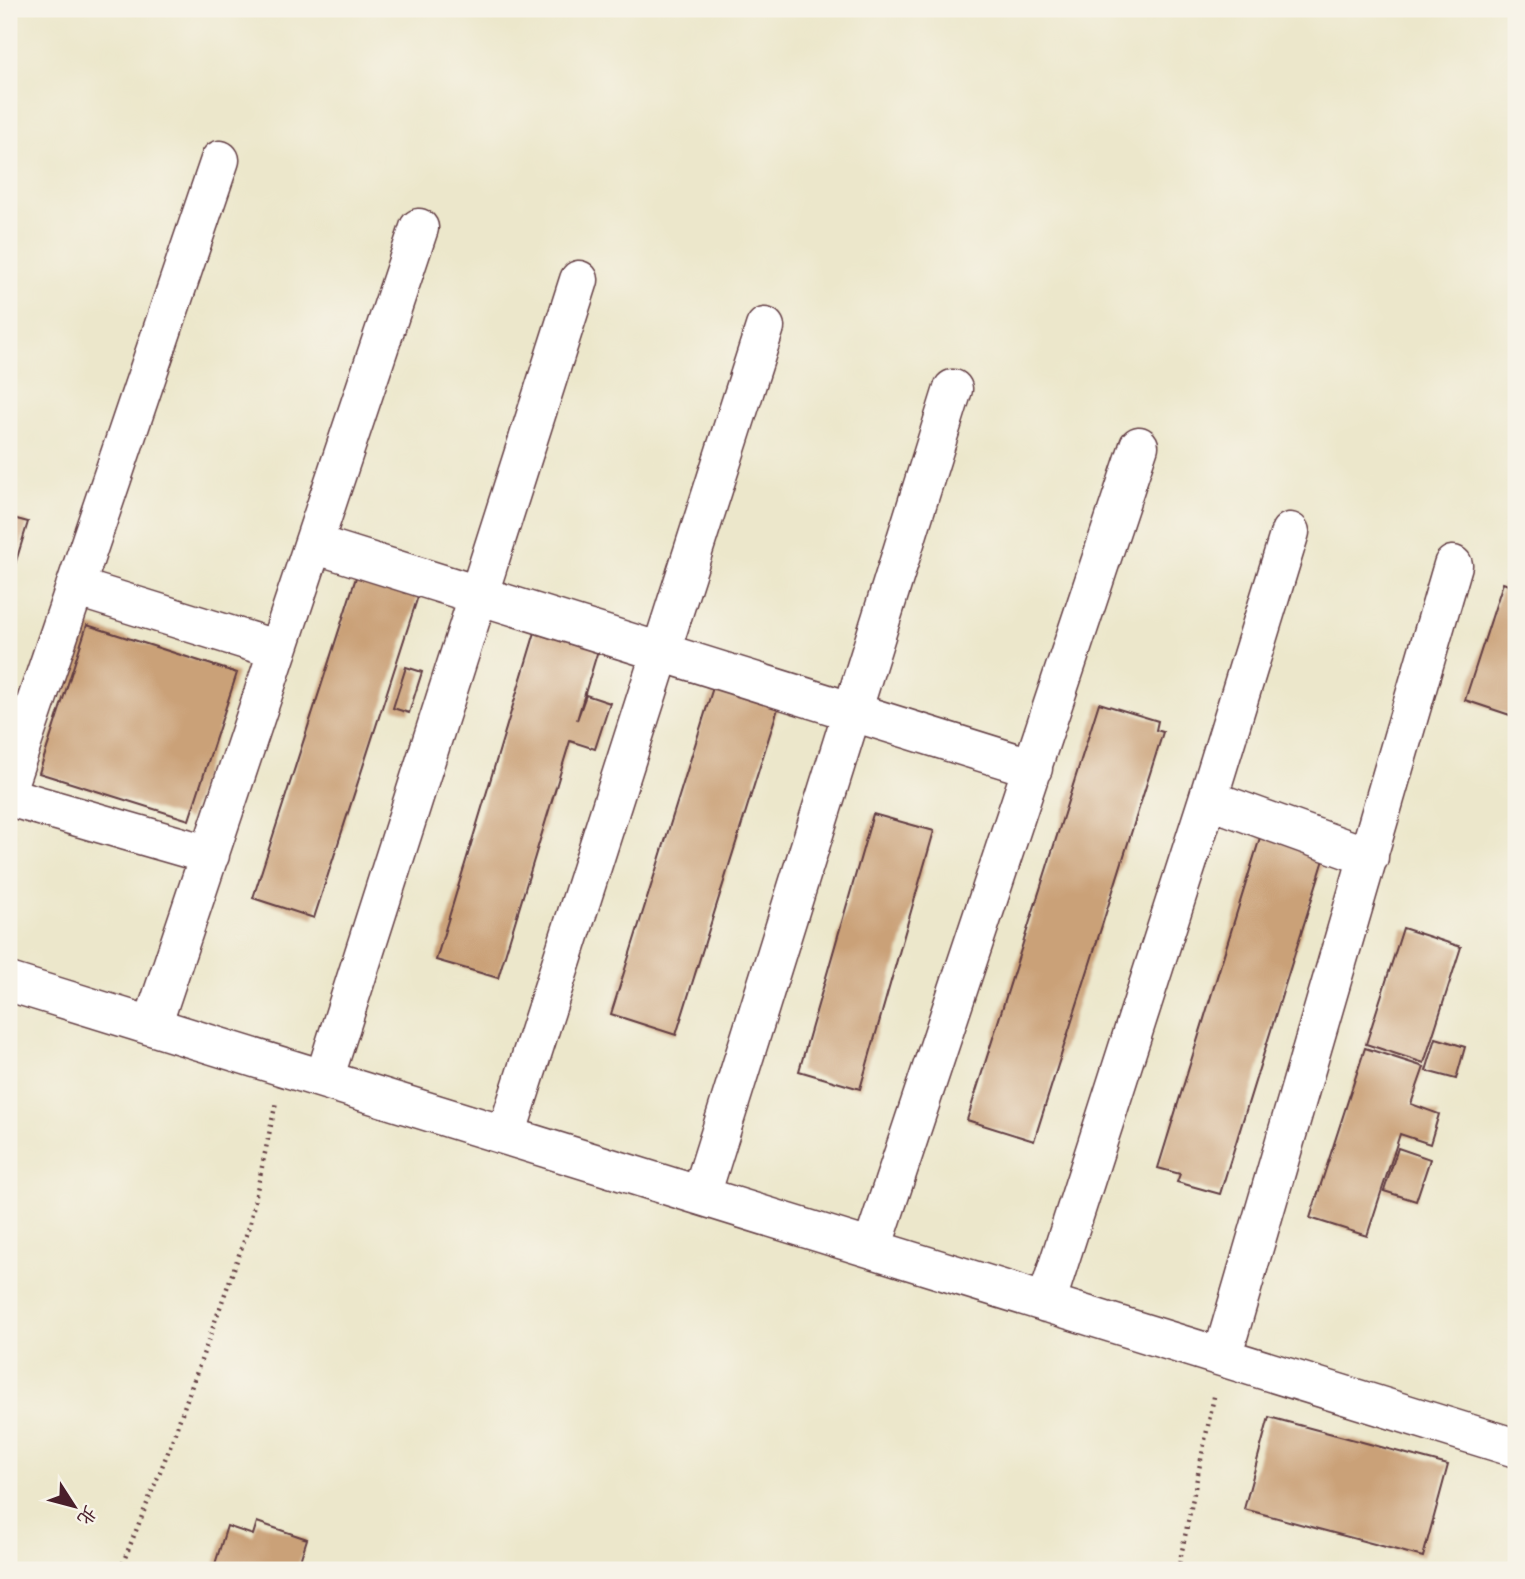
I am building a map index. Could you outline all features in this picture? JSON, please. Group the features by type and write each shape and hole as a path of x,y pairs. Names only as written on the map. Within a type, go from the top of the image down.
{"lane":[{"path":"9,782 220,160"},
{"path":"152,1026 419,228"},
{"path":"324,1079 579,280"},
{"path":"506,1135 765,327"},
{"path":"701,1195 953,389"},
{"path":"872,1248 1139,446"},
{"path":"1046,1303 1208,799 1290,532"},
{"path":"314,544 1033,768"},
{"path":"1222,1357 1452,565"},
{"path":"75,587 278,650"},
{"path":"9,797 210,855"},
{"path":"1208,799 1369,857"},
{"path":"9,982 1516,1448"}],"path":[{"path":"120,1570 168,1452 249,1227 283,1067"},
{"path":"1178,1570 1222,1357"}],"building":[{"path":"1184,9 1228,9 1228,11 1185,14"},
{"path":"9,517 28,522 9,584"},
{"path":"359,568 421,587 314,918 253,898"},
{"path":"1503,583 1516,588 1516,717 1465,700"},
{"path":"87,625 237,673 189,820 39,773"},
{"path":"536,629 599,647 577,720 586,695 610,703 595,749 570,741 498,978 436,960"},
{"path":"406,667 422,672 409,713 393,708"},
{"path":"715,681 780,702 676,1035 611,1014"},
{"path":"1099,703 1158,721 1156,730 1163,732 1034,1141 967,1120"},
{"path":"873,814 934,831 860,1089 799,1071"},
{"path":"1262,831 1327,850 1220,1194 1177,1182 1180,1174 1158,1168"},
{"path":"1403,928 1461,947 1424,1063 1366,1044"},
{"path":"1436,1038 1465,1047 1456,1079 1426,1071"},
{"path":"1365,1048 1424,1067 1411,1104 1439,1114 1430,1144 1400,1134 1367,1236 1310,1218"},
{"path":"1398,1148 1430,1159 1416,1201 1384,1191"},
{"path":"1269,1417 1448,1465 1423,1557 1244,1509"},
{"path":"257,1522 307,1539 297,1570 235,1570 215,1564 227,1526 253,1535"}]}
